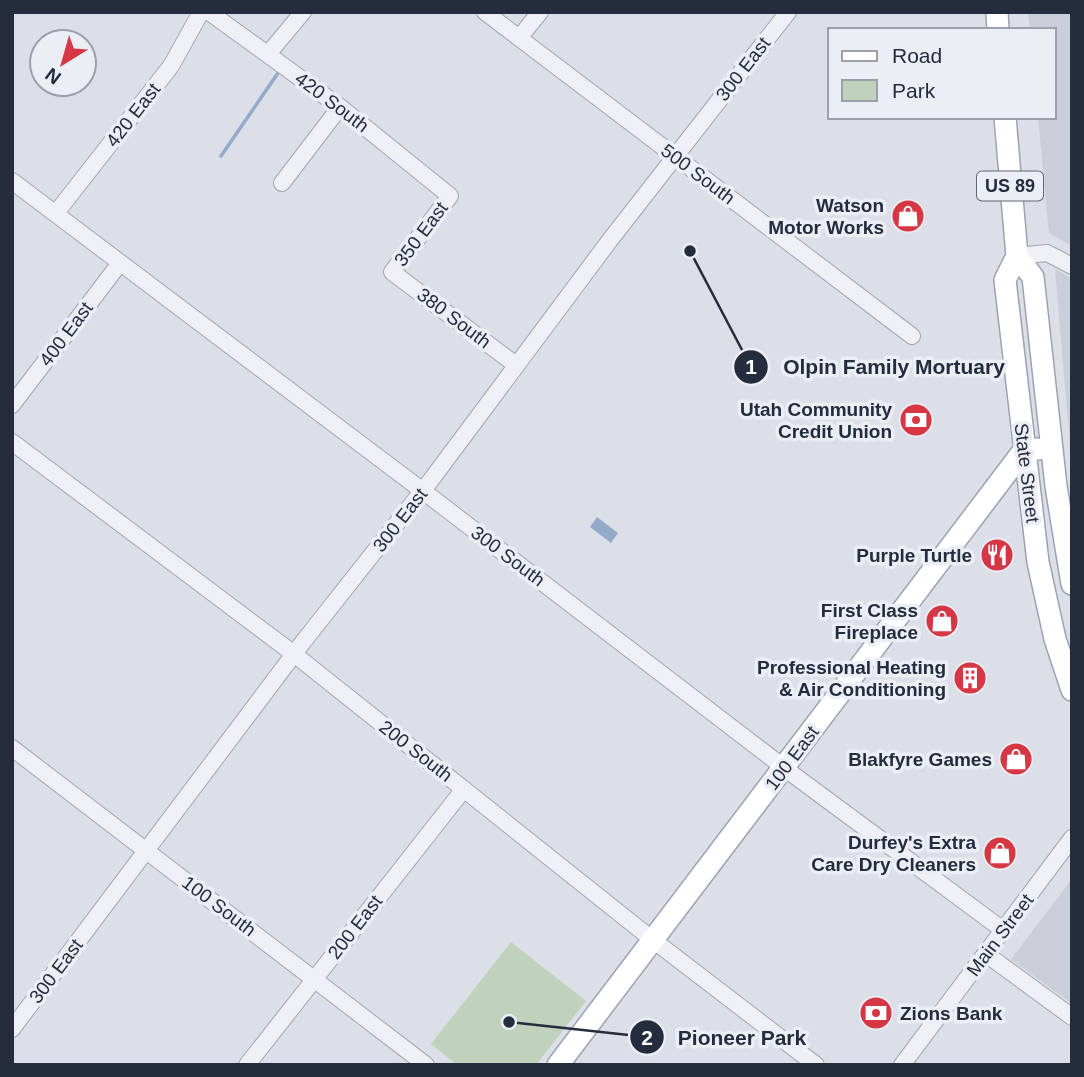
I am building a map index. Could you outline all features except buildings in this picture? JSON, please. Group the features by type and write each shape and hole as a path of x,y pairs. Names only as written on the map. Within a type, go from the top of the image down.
{"main road":[{"name":"State Street","path":"1005,119 1017,256 1005,280 1018,404 1031,450 1030,502 1046,603 1072,690"},
{"name":"State Street","path":"1017,256 1033,277 1056,486 1072,584"},
{"path":"1036,308 1027,332 1031,450 1051,551 1072,584"},
{"name":"100 East","path":"558,1065 983,505 1031,450"},
{"path":"983,505 1006,498 1030,502"}],"street":[{"name":"420 East","path":"56,213 171,66 201,12"},
{"name":"420 South","path":"209,12 340,107 450,196"},
{"path":"268,54 303,12"},
{"name":"500 South","path":"485,12 912,335"},
{"path":"519,38 540,12"},
{"name":"300 East","path":"12,1029 294,654 423,491 675,156 788,12"},
{"path":"282,183 340,107"},
{"name":"300 South","path":"12,181 785,768 1003,930"},
{"name":"350 East","path":"392,272 450,196"},
{"path":"1017,256 1047,253 1072,266"},
{"name":"400 East","path":"12,405 120,263"},
{"name":"380 South","path":"392,272 516,365"},
{"name":"200 South","path":"12,442 294,654 653,940 817,1065"},
{"name":"100 South","path":"12,748 426,1065"},
{"name":"200 East","path":"247,1065 464,789"},
{"name":"Main Street","path":"902,1065 1072,838"},
{"path":"986,954 1072,1017"}],"shaded area":[{"path":"1028,12 1072,12 1072,246 1049,233 1038,119 1056,119 1056,28 1030,28"},
{"path":"1055,269 1072,279 1072,470"},
{"path":"1072,879 1072,1004 1011,959"}],"green space":[{"path":"511,942 586,1001 536,1065 457,1065 431,1044"}],"water":[{"path":"597,517 618,533 611,543 590,527"}],"waterway":[{"path":"221,156 278,73"}],"place":[{"name":"Watson Motor Works","path":"908,216"},
{"name":"Olpin Family Mortuary","path":"690,251"},
{"name":"Utah Community Credit Union","path":"916,420"},
{"name":"Purple Turtle","path":"997,555"},
{"name":"First Class Fireplace","path":"942,621"},
{"name":"Professional Heating & Air Conditioning","path":"970,678"},
{"name":"Blakfyre Games","path":"1016,759"},
{"name":"Durfey's Extra Care Dry Cleaners","path":"1000,853"},
{"name":"Zions Bank","path":"876,1013"},
{"name":"Pioneer Park","path":"509,1022"}]}
